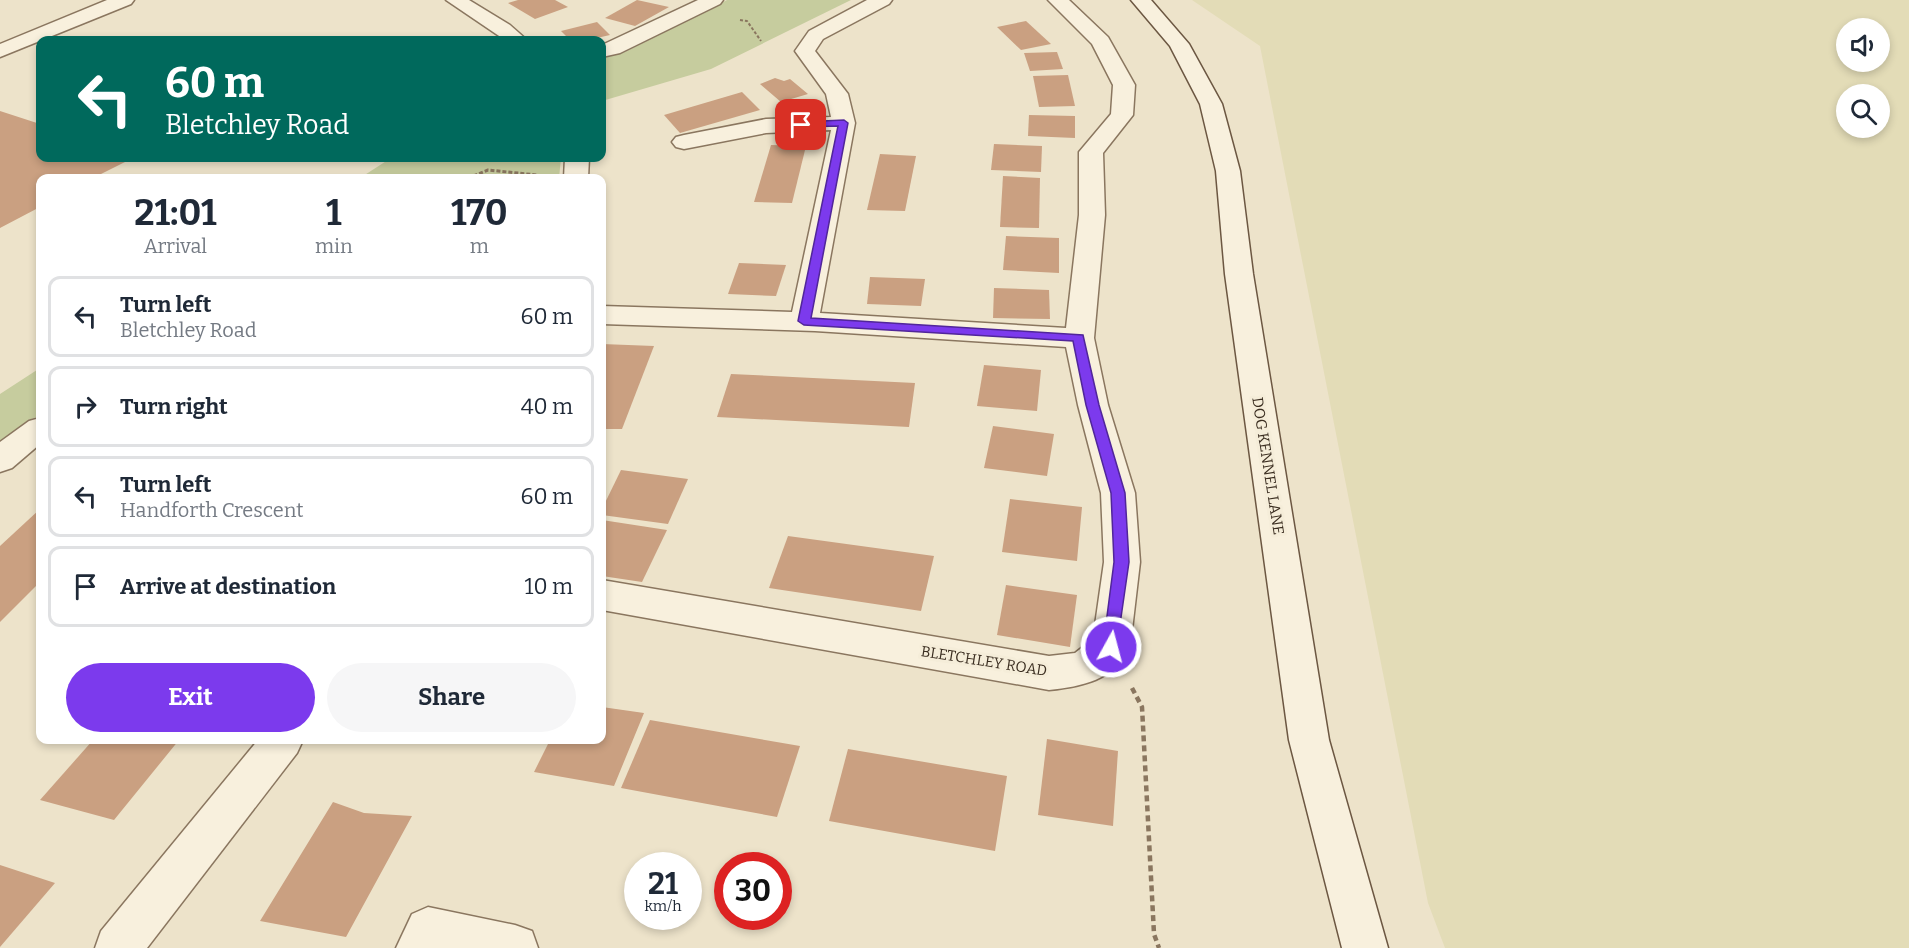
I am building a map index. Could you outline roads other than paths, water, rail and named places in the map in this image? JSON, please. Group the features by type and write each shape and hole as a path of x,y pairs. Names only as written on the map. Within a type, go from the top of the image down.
{"street":[{"path":"36,36 124,0"},
{"path":"456,0 512,36"},
{"path":"606,50 613,49 713,0"},
{"path":"804,321 844,123 837,94 805,51 816,35 882,0"},
{"path":"606,315 804,321 1078,338 1092,215 1091,152 1122,115 1124,85 1101,41 1058,0"},
{"name":"DOG KENNEL LANE","path":"1141,0 1179,44 1210,104 1228,171 1239,274 1309,740 1365,948"},
{"path":"0,51 36,36"},
{"path":"684,142 766,126 844,123"},
{"name":"BLETCHLEY ROAD","path":"606,596 1049,673 1084,669 1111,647 1122,562 1118,493 1093,405 1078,338"},
{"path":"0,460 36,432"},
{"path":"118,948 280,744"},
{"path":"419,948 428,930 514,948"}]}
